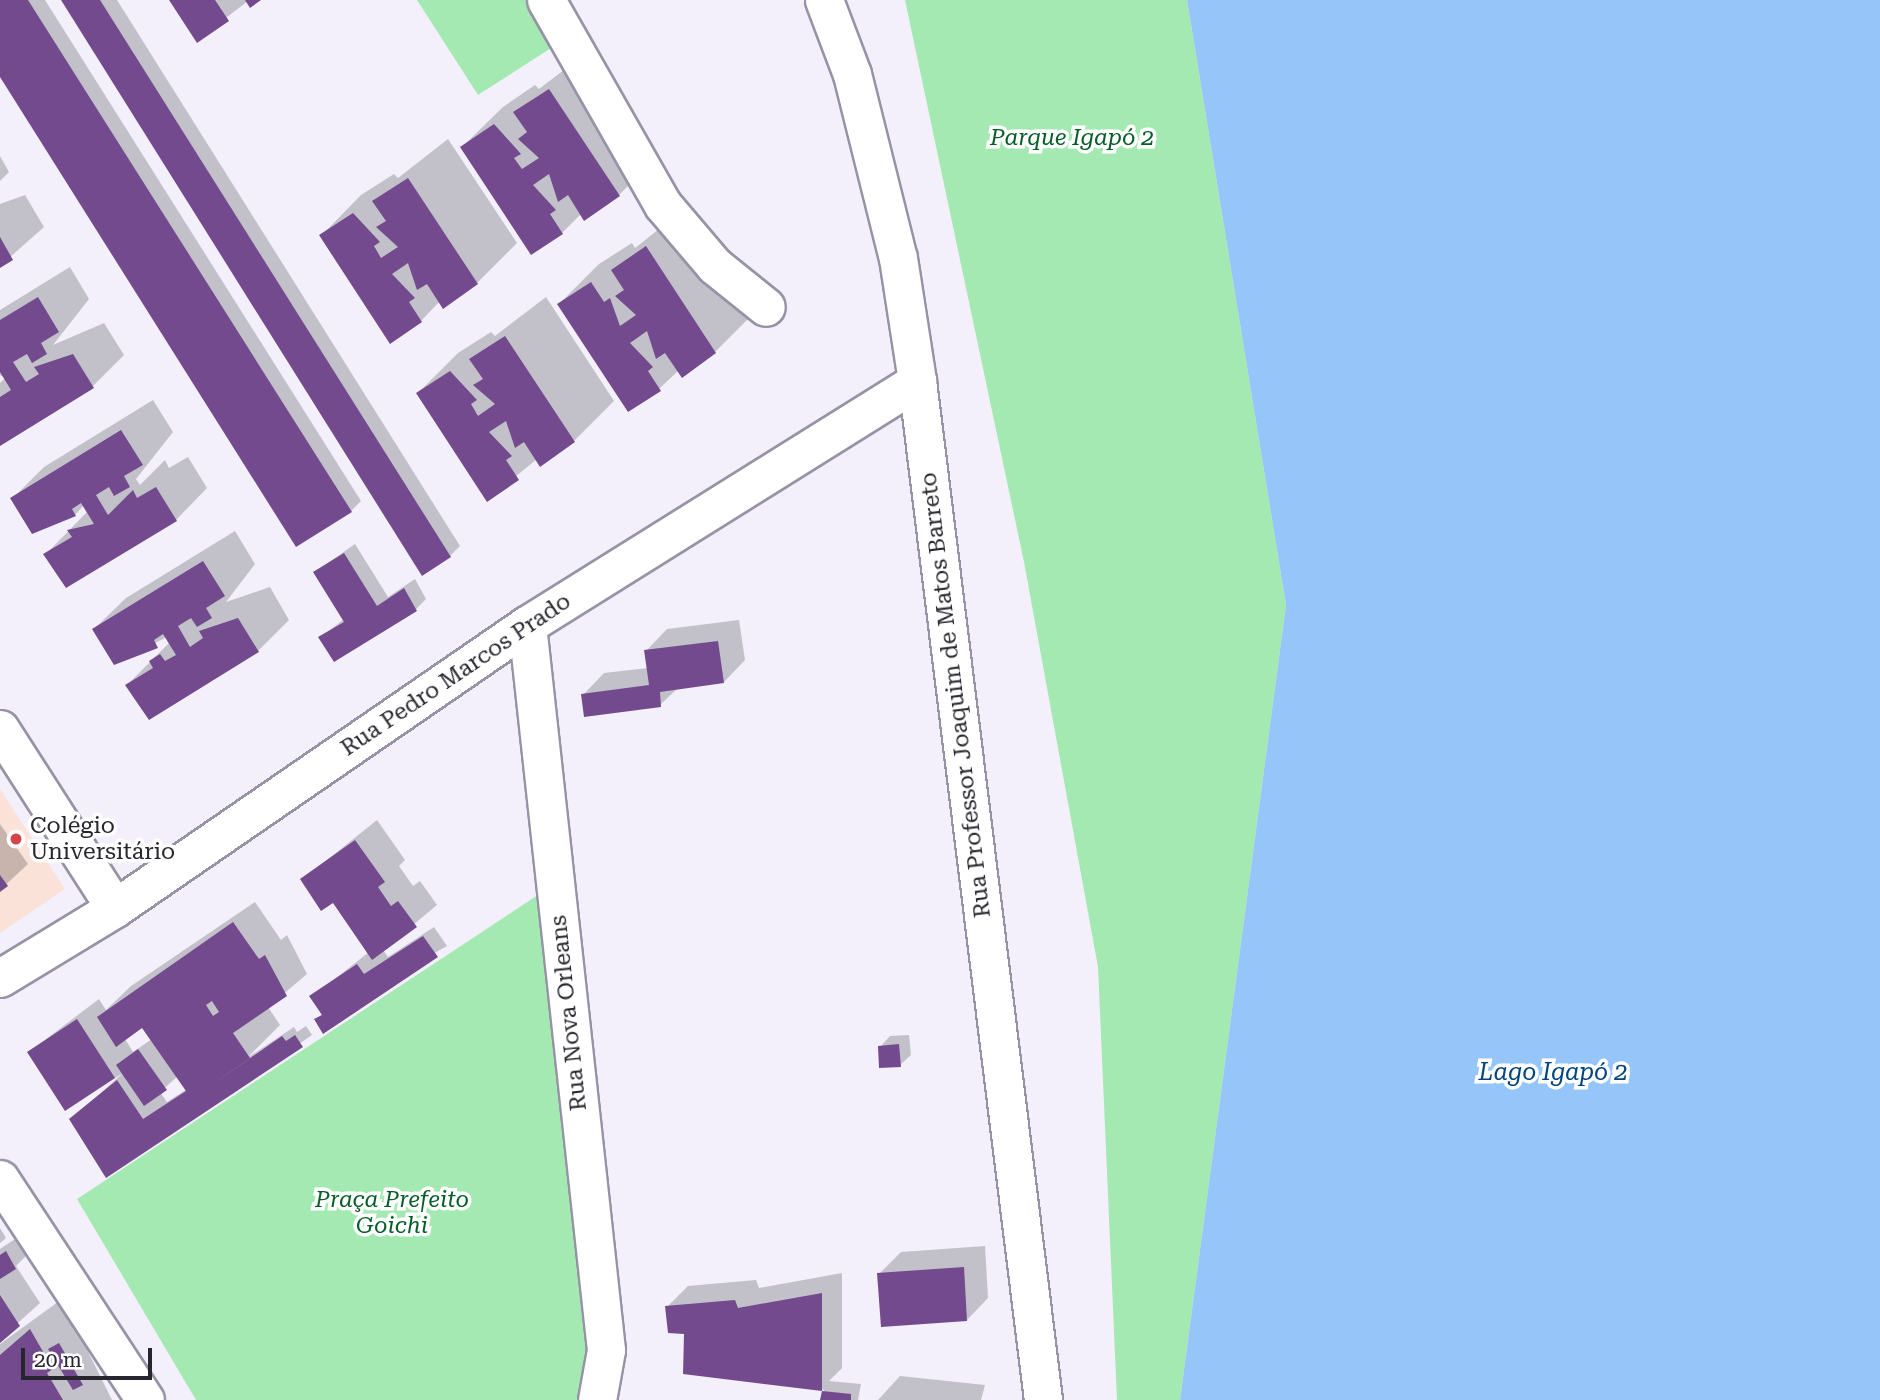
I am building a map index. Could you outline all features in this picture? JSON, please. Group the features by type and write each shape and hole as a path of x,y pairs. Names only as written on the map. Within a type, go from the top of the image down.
{"street":[{"path":"546,0 663,205 715,267 766,307"},
{"name":"Rua Professor Joaquim de Matos Barreto","path":"824,0 852,74 898,258 917,381 1043,1400"},
{"name":"Rua Pedro Marcos Prado","path":"0,978 115,908 527,625 917,381"},
{"name":"Rua Nova Orleans","path":"527,625 606,1350 597,1400"},
{"path":"0,729 115,908"},
{"path":"0,1179 145,1400"}],"shaded area":[{"name":"Colégio Universitário","path":"0,789 65,889 0,933"}],"green space":[{"path":"417,0 532,0 559,43 478,95"},
{"name":"Parque Igapó 2","path":"905,0 1187,0 1286,605 1180,1400 1117,1400 1098,967 1024,562"},
{"name":"Praça Prefeito Goichi","path":"541,893 592,1339 579,1400 196,1400 77,1199"}],"water":[{"name":"Lago Igapó 2","path":"1187,0 1880,0 1880,1400 1180,1400 1286,605"}],"building":[{"path":"0,0 28,0 352,512 296,547 0,77"},
{"path":"61,0 100,0 451,557 422,576"},
{"path":"169,0 215,0 229,21 197,43"},
{"path":"245,0 261,0 250,8"},
{"path":"549,89 620,196 584,221 568,195 558,202 549,174 533,185 556,210 550,214 563,234 531,255 460,147 494,124 521,154 514,158 522,169 539,158 518,139 527,132 513,112"},
{"path":"408,178 478,284 443,309 427,284 417,290 408,263 392,274 415,298 409,302 422,322 390,344 319,235 353,213 380,242 374,246 381,258 398,247 376,227 386,221 372,201"},
{"path":"0,237 13,260 0,268"},
{"path":"646,246 716,353 682,378 665,353 656,359 647,331 630,343 653,367 648,371 661,391 628,412 557,304 591,282 604,302 610,298 620,326 636,315 615,296 624,290 611,270"},
{"path":"38,297 59,332 41,343 47,354 32,363 27,354 13,362 26,382 39,374 34,367 73,354 94,388 0,446 0,397 11,390 0,372 0,320"},
{"path":"505,336 575,442 540,467 524,442 515,448 506,421 489,432 512,456 506,460 519,480 487,502 416,393 450,371 477,400 471,404 478,416 495,404 473,385 483,379 469,359"},
{"path":"121,430 143,465 124,476 130,487 114,496 109,487 96,495 108,515 133,490 137,498 156,487 177,521 66,588 43,554 72,537 67,530 94,524 81,503 72,509 76,516 32,534 10,498"},
{"path":"344,553 377,606 404,588 417,611 334,662 318,637 344,622 313,572"},
{"path":"203,561 225,596 206,608 212,618 197,627 191,618 178,626 190,647 203,638 199,631 238,618 259,652 149,720 125,685 153,668 149,661 160,654 165,661 176,655 163,634 154,640 158,648 114,665 92,629"},
{"path":"718,641 724,683 660,692 661,707 584,717 581,694 649,685 644,650"},
{"path":"355,840 385,882 378,887 391,906 398,901 417,927 372,960 333,903 321,911 300,879"},
{"path":"0,875 8,886 0,892"},
{"path":"233,922 259,959 265,955 287,996 233,1033 250,1058 197,1095 282,1036 286,1041 295,1035 303,1047 106,1178 69,1119 117,1080 143,1119 186,1091 142,1028 116,1047 97,1017","holes":["212,1001 219,1012 213,1016 206,1005"]},
{"path":"423,936 438,957 323,1034 314,1019 322,1015 309,996 357,964 364,974"},
{"path":"77,1019 115,1078 65,1111 27,1052"},
{"path":"899,1044 901,1067 879,1068 878,1046"},
{"path":"138,1049 167,1090 144,1106 116,1065"},
{"path":"6,1251 16,1269 0,1279 0,1255"},
{"path":"964,1267 967,1321 881,1327 877,1273"},
{"path":"822,1293 822,1391 683,1374 684,1334 668,1333 665,1306 735,1300 738,1308"},
{"path":"0,1295 20,1326 0,1343"},
{"path":"30,1329 53,1369 47,1373 63,1400 0,1400 0,1355"},
{"path":"59,1343 83,1385 73,1390 48,1349"},
{"path":"822,1391 851,1394 851,1400 820,1400"}],"place":[{"name":"Colégio Universitário","path":"16,839"}]}
